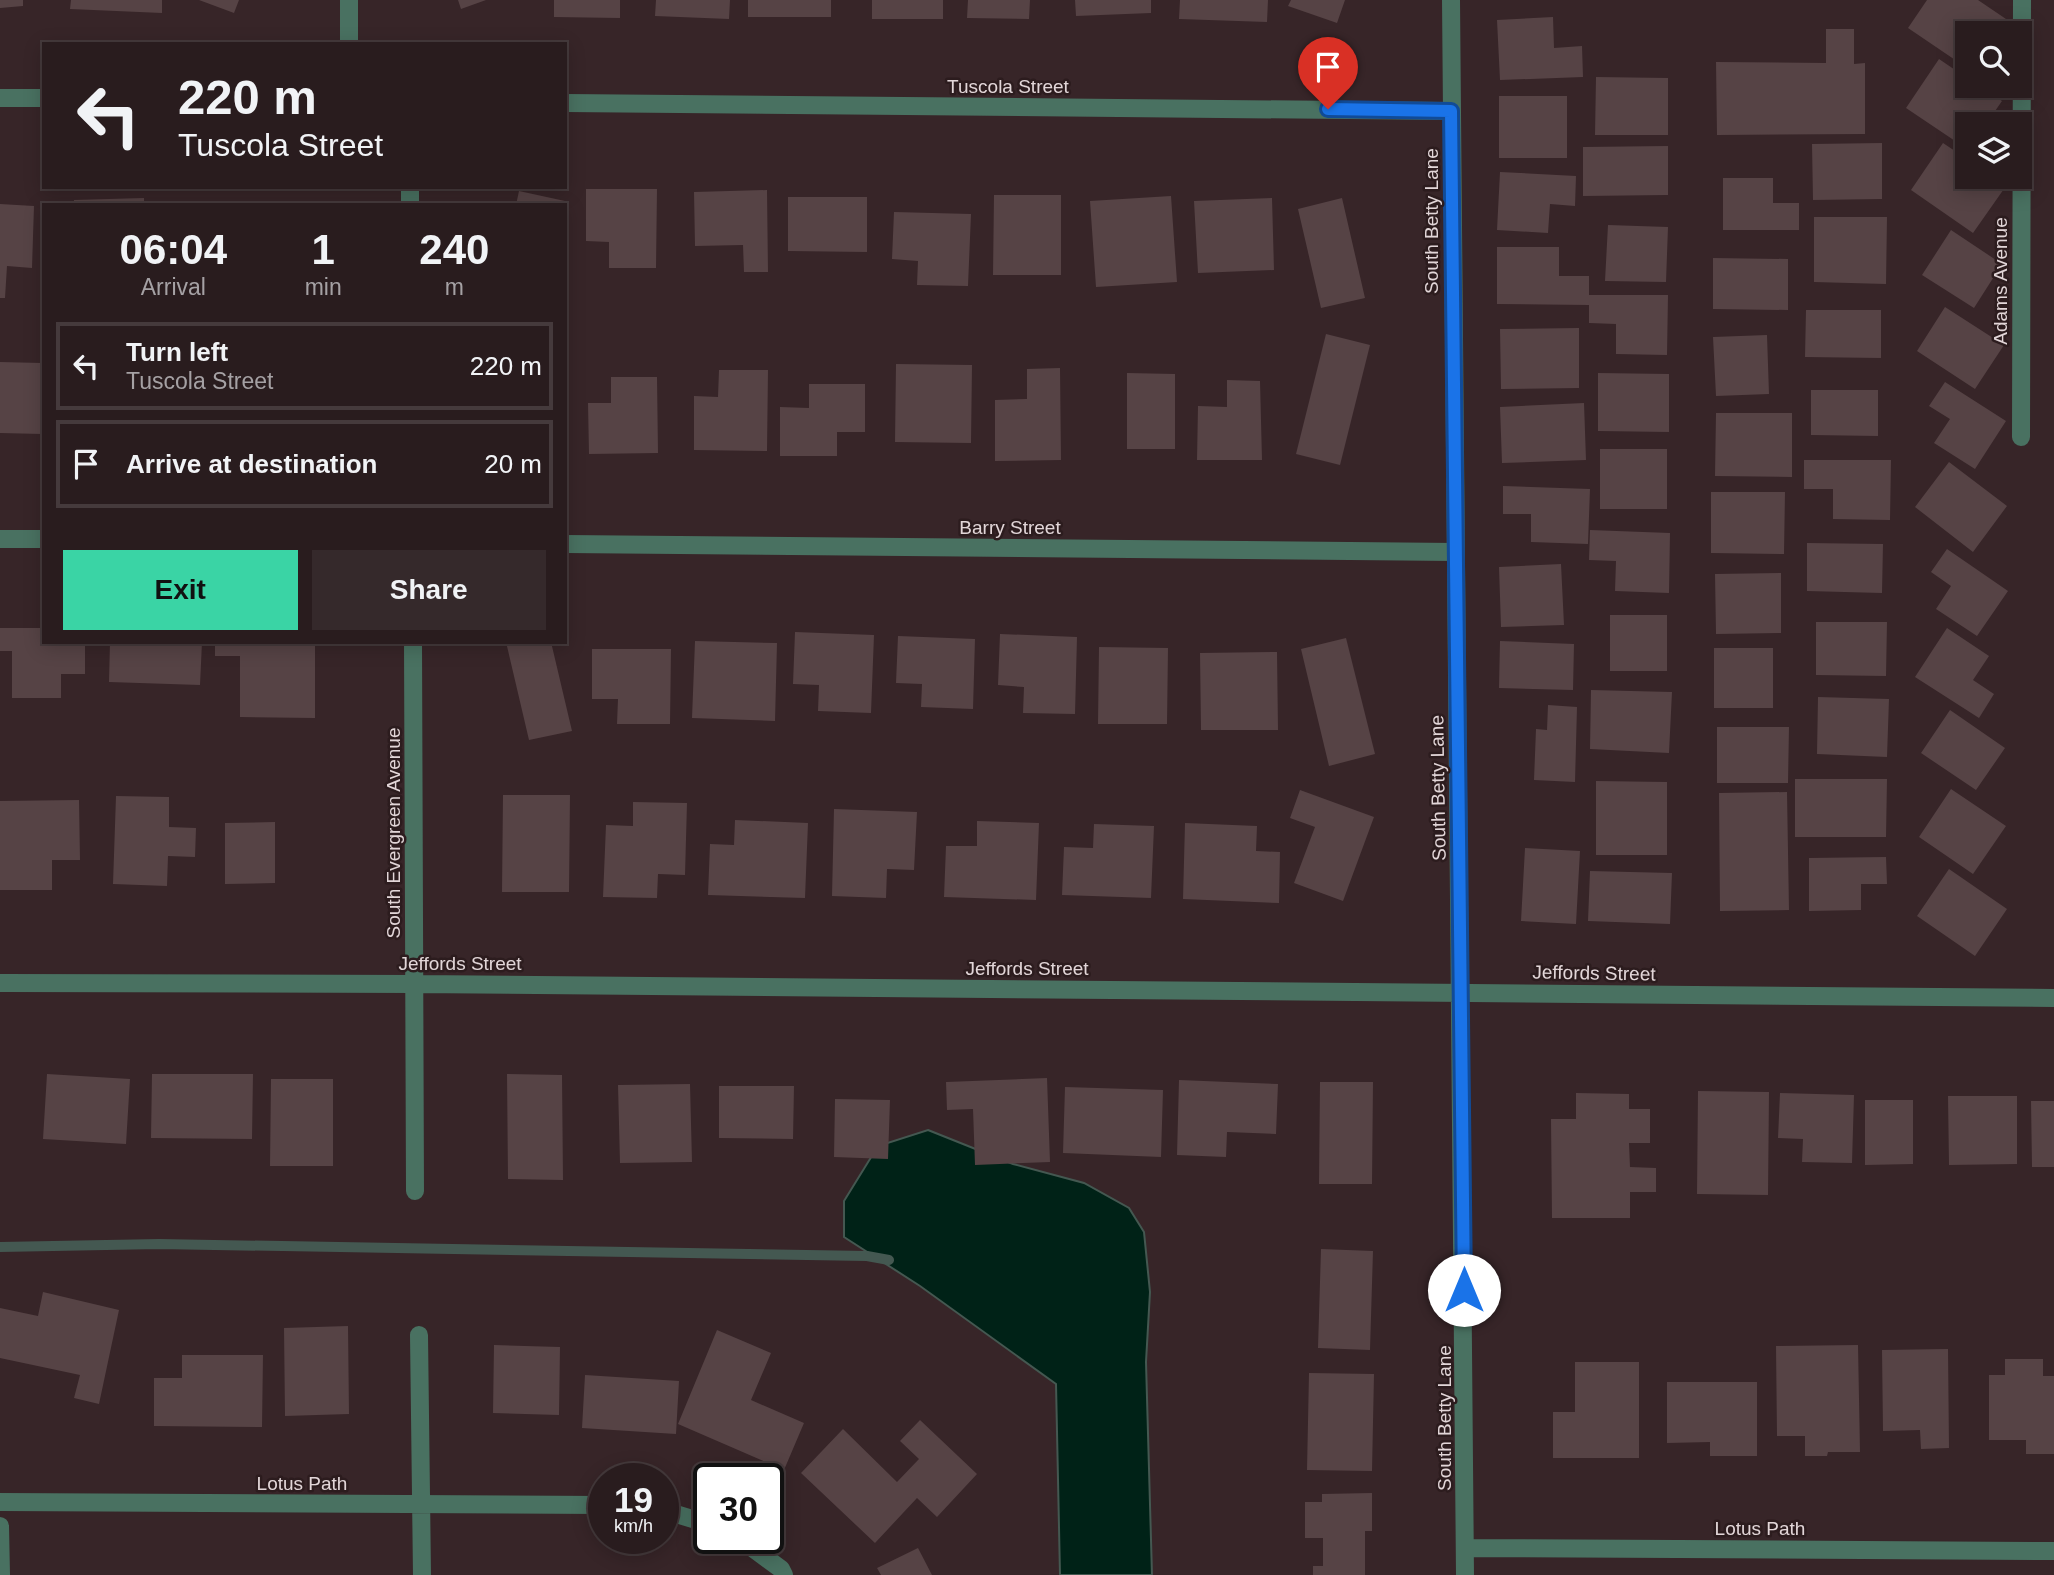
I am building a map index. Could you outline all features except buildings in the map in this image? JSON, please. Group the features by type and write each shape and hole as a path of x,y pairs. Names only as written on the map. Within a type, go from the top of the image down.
{"street":[{"path":"349,0 349,42"},
{"name":"South Betty Lane","path":"1451,0 1455,552 1462,993 1465,1575"},
{"name":"Adams Avenue","path":"2021,437 2022,0"},
{"path":"0,98 42,98"},
{"name":"Tuscola Street","path":"567,103 1451,111"},
{"path":"0,539 42,539"},
{"name":"Barry Street","path":"567,544 1455,552"},
{"name":"South Evergreen Avenue","path":"413,644 415,1191"},
{"name":"Jeffords Street","path":"0,983 2054,998"},
{"path":"419,1335 422,1575"},
{"name":"Lotus Path","path":"0,1502 588,1505"},
{"path":"0,1526 1,1575"},
{"name":"Lotus Path","path":"1465,1548 2054,1551"},
{"path":"761,1554 785,1575"}],"shaded area":[{"path":"928,1130 1013,1164 1084,1183 1129,1208 1144,1232 1150,1292 1146,1362 1152,1575 1060,1575 1056,1384 920,1286 844,1237 844,1201 878,1146"}],"waterway":[{"path":"0,1247 159,1244 867,1256 889,1260"}],"route":[{"path":"1328,109 1451,111 1464,1290"}]}
